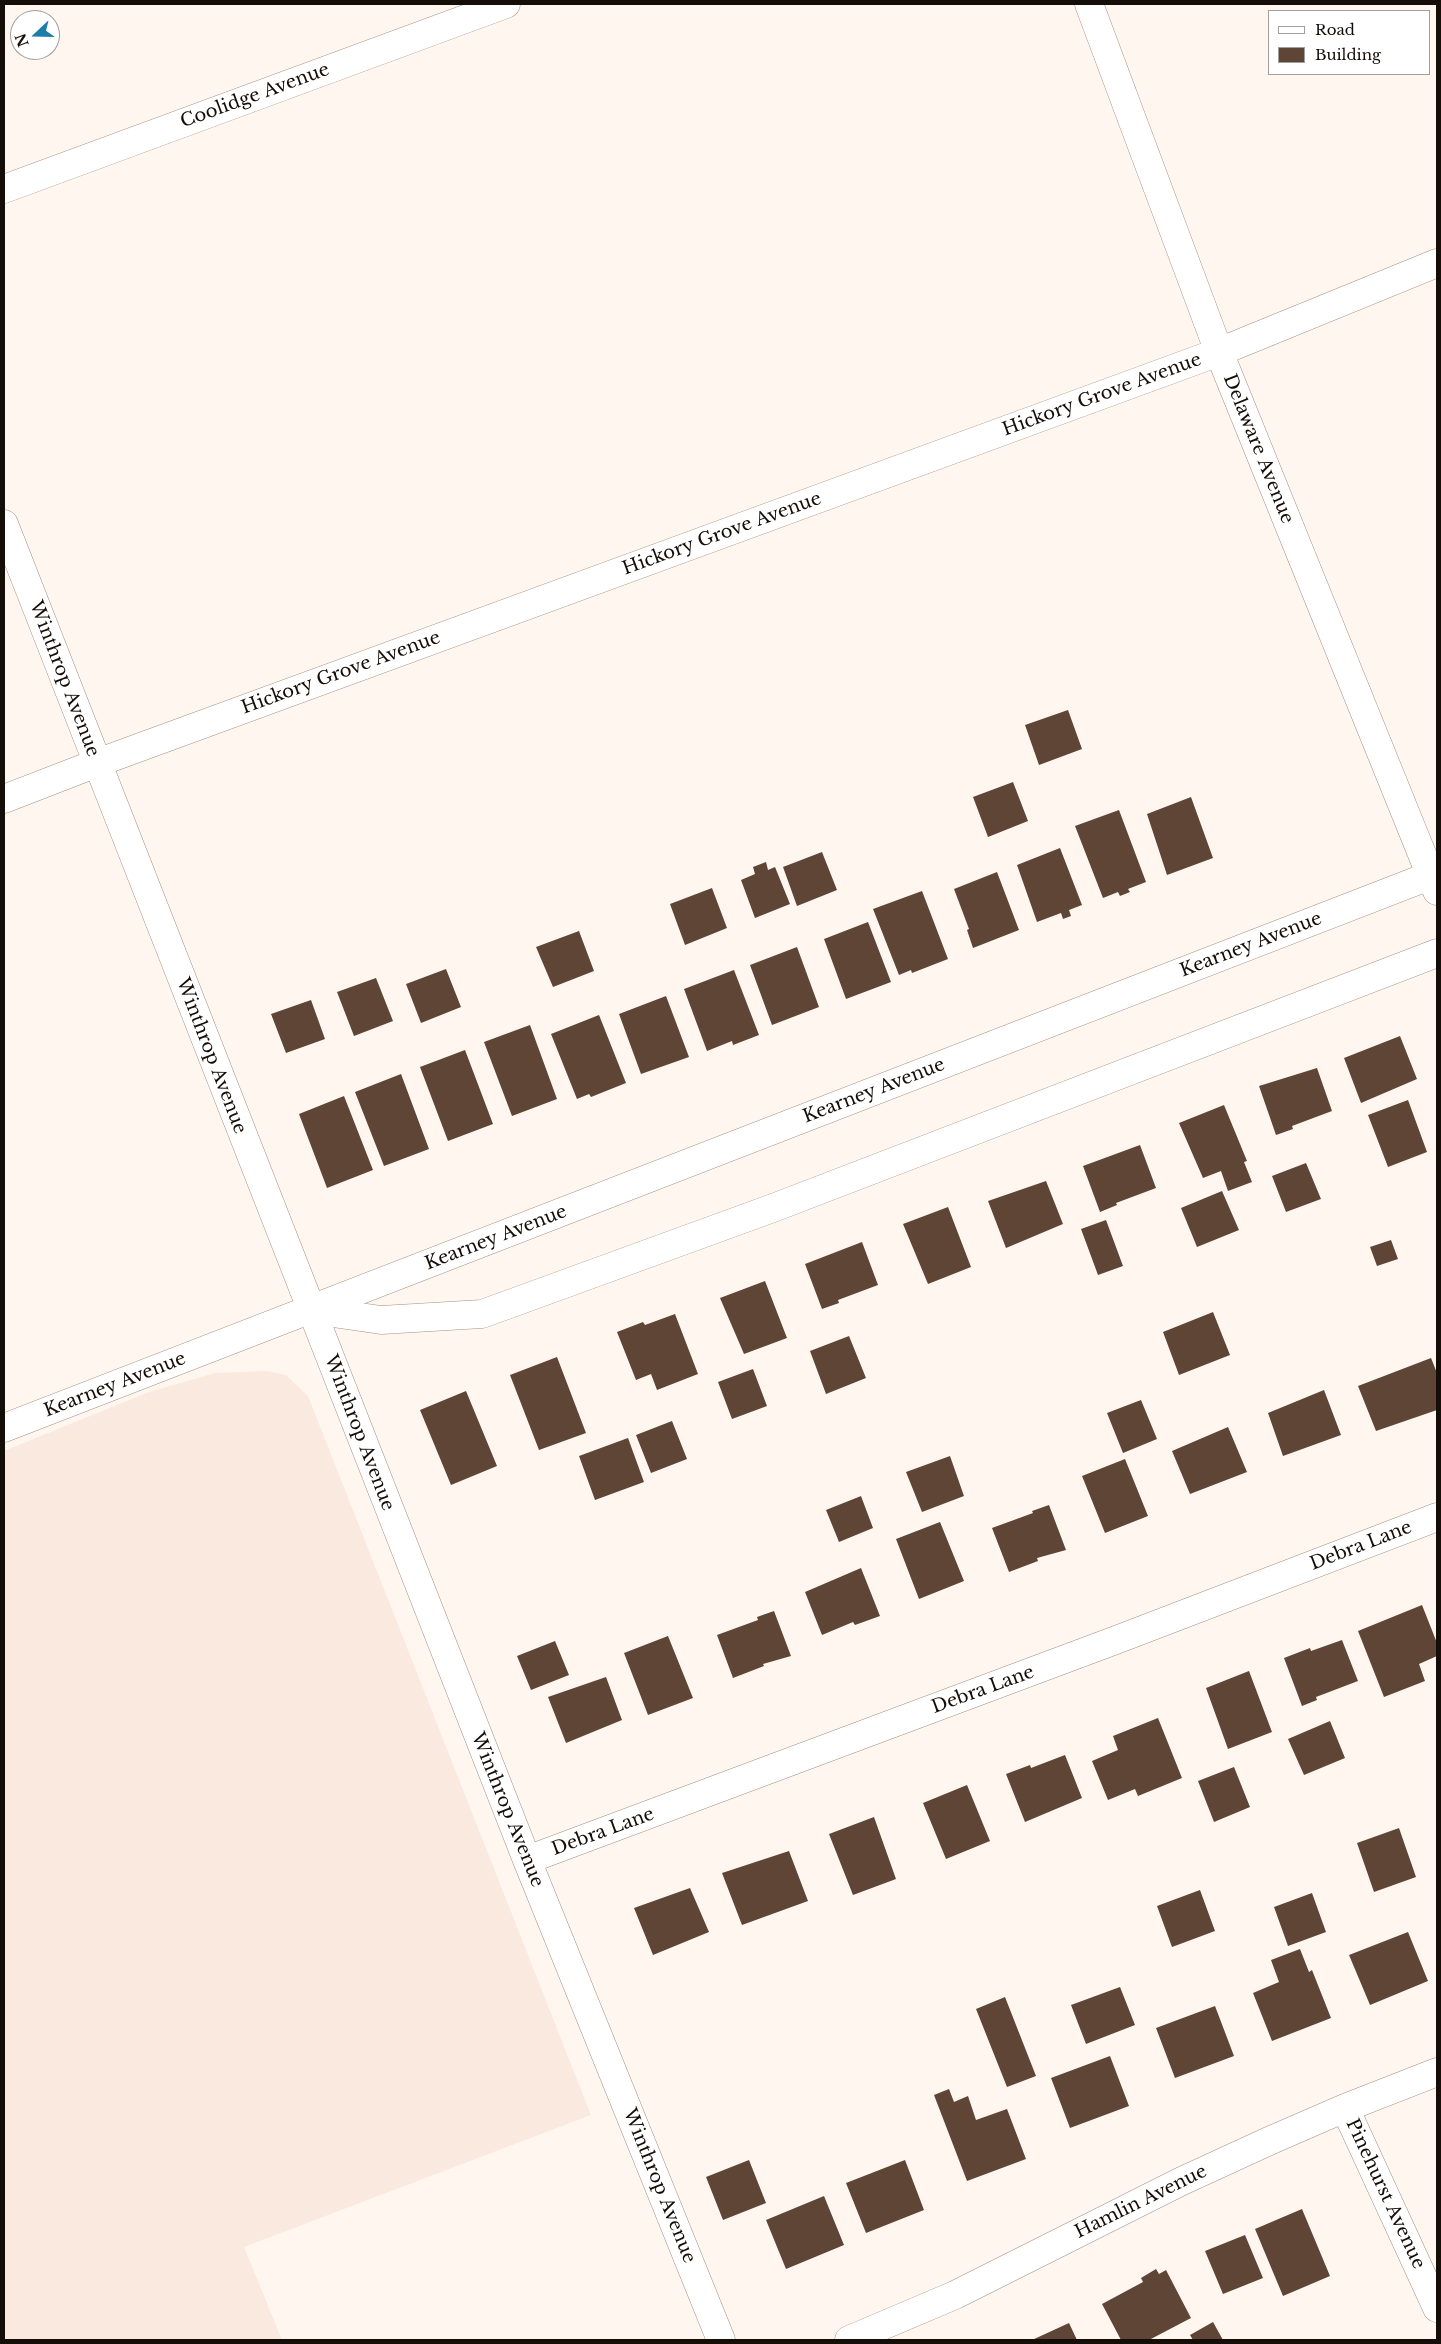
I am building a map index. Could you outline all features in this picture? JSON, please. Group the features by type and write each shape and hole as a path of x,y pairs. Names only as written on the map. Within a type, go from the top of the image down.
{"street":[{"name":"Coolidge Avenue","path":"4,189 506,4"},
{"name":"Delaware Avenue","path":"1089,4 1219,352 1435,880"},
{"name":"Hickory Grove Avenue","path":"4,799 97,763 1219,352 1437,262"},
{"name":"Winthrop Avenue","path":"4,524 310,1310 527,1860 721,2340"},
{"name":"Kearney Avenue","path":"4,1428 1435,880"},
{"name":"Kearney Avenue","path":"310,1310 381,1320 482,1314 773,1208 1437,953"},
{"name":"Debra Lane","path":"527,1860 1116,1640 1437,1516"},
{"name":"Hamlin Avenue","path":"849,2340 955,2295 1182,2181 1345,2108 1437,2072"},
{"name":"Pinehurst Avenue","path":"1345,2108 1437,2308"}],"shaded area":[{"path":"267,1371 286,1375 308,1396 591,2115 244,2247 282,2340 4,2340 4,1451 149,1392 215,1373"}],"building":[{"path":"1068,710 1082,749 1039,765 1025,725"},
{"path":"1013,782 1028,821 988,837 973,797"},
{"path":"1191,797 1213,858 1167,875 1147,814"},
{"path":"1119,810 1146,882 1128,889 1130,892 1120,896 1118,892 1103,898 1075,826"},
{"path":"1060,848 1082,905 1069,910 1071,916 1063,919 1061,913 1037,922 1017,865"},
{"path":"822,852 837,890 797,906 783,867"},
{"path":"766,862 768,870 775,867 790,904 755,918 741,880 755,874 753,867"},
{"path":"997,872 1019,930 973,948 967,930 969,929 954,889"},
{"path":"712,888 727,928 685,945 670,904"},
{"path":"922,891 948,959 912,973 911,970 899,975 873,909"},
{"path":"868,922 891,982 846,999 824,939"},
{"path":"579,931 594,971 553,987 536,947"},
{"path":"797,947 819,1007 772,1025 750,965"},
{"path":"446,969 461,1007 421,1023 406,984"},
{"path":"734,970 759,1035 733,1045 732,1041 707,1051 684,989"},
{"path":"376,978 393,1021 354,1036 337,992"},
{"path":"666,996 689,1057 641,1074 619,1014"},
{"path":"311,1000 325,1039 286,1053 271,1014"},
{"path":"599,1015 626,1083 591,1097 589,1094 577,1099 551,1034"},
{"path":"530,1025 557,1099 512,1116 484,1042"},
{"path":"1400,1036 1417,1079 1361,1103 1344,1058"},
{"path":"465,1050 493,1124 448,1141 420,1067"},
{"path":"1317,1068 1332,1111 1292,1126 1293,1129 1276,1135 1259,1086"},
{"path":"401,1074 429,1149 384,1166 355,1092"},
{"path":"344,1096 373,1170 327,1188 299,1114"},
{"path":"1408,1100 1427,1152 1388,1167 1368,1115"},
{"path":"1224,1105 1247,1161 1244,1162 1252,1182 1228,1191 1221,1171 1203,1178 1179,1123"},
{"path":"1140,1145 1156,1188 1116,1203 1117,1205 1100,1212 1083,1166"},
{"path":"1306,1163 1321,1199 1286,1212 1272,1176"},
{"path":"1046,1181 1063,1224 1006,1248 988,1201"},
{"path":"1222,1191 1239,1230 1197,1247 1181,1208"},
{"path":"948,1207 971,1267 928,1284 903,1224"},
{"path":"1106,1220 1123,1266 1098,1275 1081,1229"},
{"path":"1391,1240 1398,1259 1377,1266 1370,1247"},
{"path":"862,1242 878,1285 838,1300 839,1303 822,1309 805,1264"},
{"path":"765,1281 787,1338 744,1354 720,1298"},
{"path":"1213,1312 1230,1355 1179,1375 1163,1332"},
{"path":"675,1314 698,1374 657,1390 651,1374 636,1380 617,1332 643,1322 645,1325"},
{"path":"849,1336 866,1378 826,1394 810,1351"},
{"path":"557,1357 586,1433 539,1450 510,1375"},
{"path":"1431,1358 1437,1373 1437,1410 1376,1431 1358,1386"},
{"path":"753,1369 767,1406 732,1419 718,1382"},
{"path":"1324,1390 1341,1435 1283,1456 1268,1413"},
{"path":"466,1391 497,1466 451,1485 420,1410"},
{"path":"1141,1400 1157,1439 1123,1453 1107,1413"},
{"path":"672,1421 687,1459 651,1473 636,1435"},
{"path":"1228,1427 1247,1472 1190,1494 1172,1451"},
{"path":"628,1438 644,1482 595,1500 579,1456"},
{"path":"950,1456 964,1496 922,1512 906,1472"},
{"path":"1125,1459 1148,1516 1105,1533 1082,1476"},
{"path":"861,1496 873,1528 839,1542 826,1510"},
{"path":"1049,1505 1066,1550 1037,1558 1038,1561 1009,1572 992,1528"},
{"path":"940,1522 964,1581 919,1599 896,1539"},
{"path":"861,1568 880,1616 855,1625 853,1622 822,1635 805,1592"},
{"path":"1422,1605 1437,1643 1437,1656 1419,1664 1425,1681 1384,1697 1358,1631"},
{"path":"774,1611 791,1656 763,1664 764,1666 733,1678 717,1635 758,1620 757,1617"},
{"path":"668,1636 693,1698 648,1715 624,1653"},
{"path":"1342,1640 1358,1681 1316,1697 1317,1700 1302,1706 1284,1658 1310,1648 1311,1651"},
{"path":"555,1641 569,1675 531,1690 517,1656"},
{"path":"1249,1671 1272,1732 1228,1749 1206,1688"},
{"path":"606,1677 622,1720 566,1743 548,1697"},
{"path":"1158,1718 1182,1778 1138,1796 1135,1789 1108,1800 1092,1761 1118,1750 1113,1736"},
{"path":"1330,1721 1345,1758 1304,1775 1288,1739"},
{"path":"1065,1755 1082,1798 1025,1822 1006,1774 1030,1765 1031,1768"},
{"path":"1234,1767 1250,1807 1214,1822 1198,1781"},
{"path":"967,1785 990,1841 946,1859 923,1803"},
{"path":"874,1817 896,1879 853,1895 829,1834"},
{"path":"1399,1828 1416,1877 1374,1892 1357,1843"},
{"path":"789,1851 808,1901 742,1925 722,1873"},
{"path":"690,1888 709,1932 653,1955 634,1908"},
{"path":"1200,1890 1215,1931 1172,1947 1157,1906"},
{"path":"1312,1893 1326,1932 1288,1946 1274,1907"},
{"path":"1408,1932 1428,1981 1370,2005 1349,1955"},
{"path":"1300,1949 1309,1972 1312,1970 1331,2018 1272,2041 1253,1993 1279,1982 1271,1960"},
{"path":"1120,1987 1135,2025 1086,2044 1071,2005"},
{"path":"1005,1997 1036,2076 1007,2087 976,2009"},
{"path":"1215,2006 1234,2056 1175,2078 1156,2028"},
{"path":"1110,2056 1129,2106 1070,2128 1051,2078"},
{"path":"949,2089 954,2102 968,2096 976,2120 1007,2109 1026,2159 967,2181 934,2095"},
{"path":"749,2160 766,2203 723,2220 706,2177"},
{"path":"905,2160 924,2210 866,2233 846,2183"},
{"path":"824,2196 844,2245 786,2269 766,2220"},
{"path":"1302,2209 1330,2276 1283,2296 1255,2229"},
{"path":"1245,2235 1263,2278 1223,2294 1205,2251"},
{"path":"1156,2269 1159,2274 1166,2270 1191,2318 1149,2340 1121,2340 1102,2304 1143,2282 1141,2278"},
{"path":"1213,2322 1223,2340 1193,2340 1190,2335"},
{"path":"1069,2323 1077,2340 1032,2340"}]}
